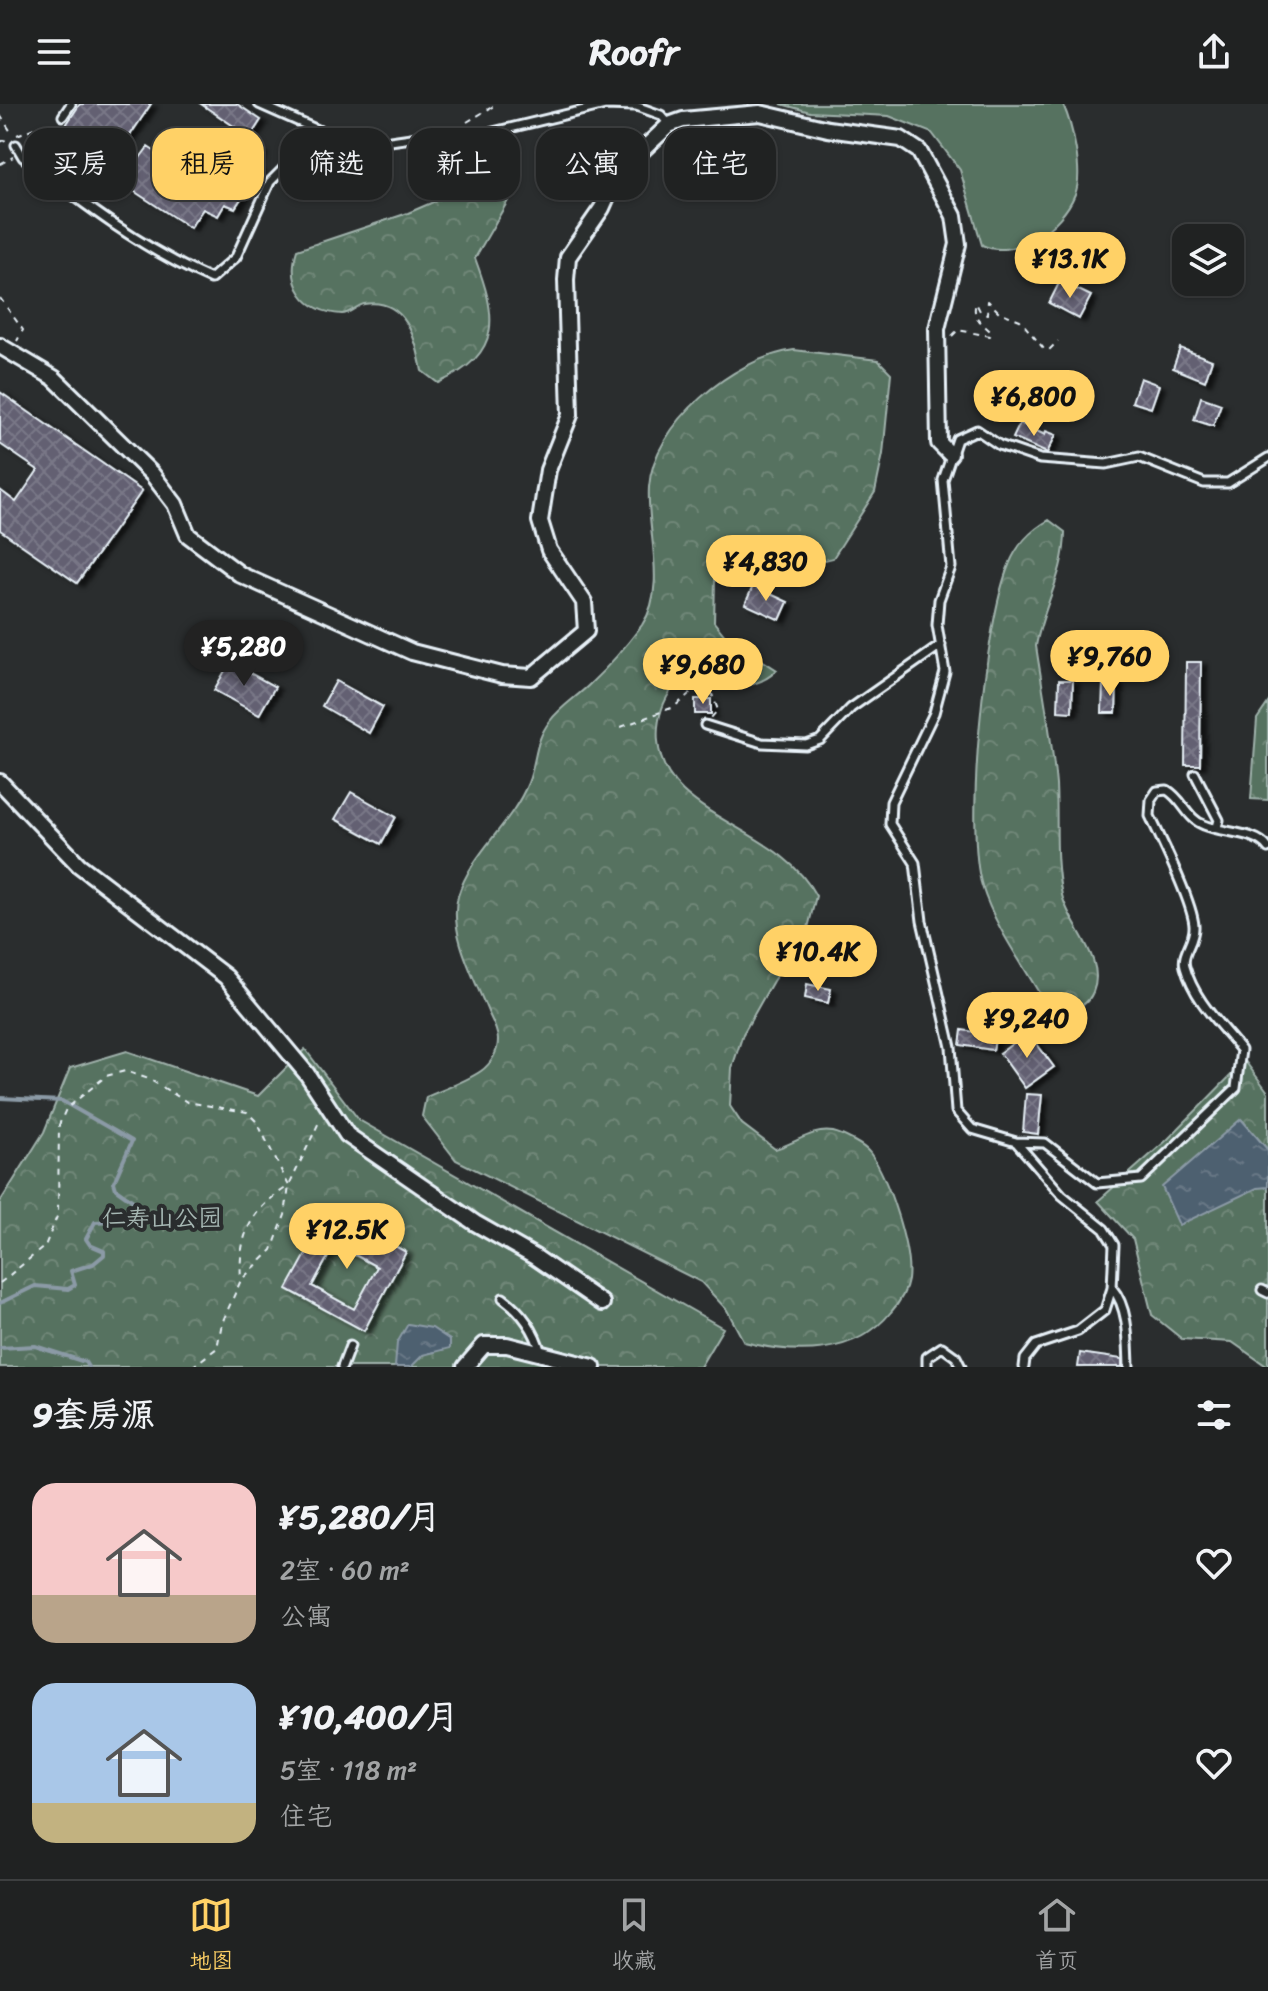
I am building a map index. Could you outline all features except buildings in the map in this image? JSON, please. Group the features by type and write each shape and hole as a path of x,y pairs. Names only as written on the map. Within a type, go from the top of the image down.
{"street":[{"path":"6,350 54,378 152,474 175,504 188,535 241,575 412,652 502,675 531,677 586,631 584,602 549,550 540,521 548,470 570,415 568,257 602,208 617,174 669,125 683,120 760,113 828,129 901,139 919,151 954,216 958,244 937,329 936,351 939,443 950,454"},
{"path":"0,782 79,865 226,977 307,1074 347,1135 475,1223 535,1257 602,1303"},
{"path":"465,1367 484,1345 507,1345 593,1367"}],"lane":[{"path":"63,116 71,104"},
{"path":"259,104 313,128"},
{"path":"392,142 439,134 489,133 605,105 636,105 661,115 669,125"},
{"path":"16,145 21,154 90,209 174,263 211,279 236,257 270,182 280,172"},
{"path":"1268,458 1228,483 1204,483 1139,457 1106,464 1040,459 999,445 977,430 957,439 950,454 943,480 951,567 939,600 945,672 934,713 891,802 890,824 915,863 922,921 951,1047 956,1111 972,1129 1016,1142 1045,1143 1097,1183 1141,1179 1236,1088 1241,1050 1209,1014 1184,964 1185,953 1193,944 1195,924 1150,816 1151,800 1157,791 1167,790 1181,799 1195,820 1261,839 1268,848"},
{"path":"705,725 762,743 806,745 820,740 851,708 941,645"},
{"path":"1195,774 1219,820 1217,827"},
{"path":"1016,1142 1062,1195 1114,1245 1112,1288 1105,1310 1078,1331 1036,1345 1025,1359 1024,1367"},
{"path":"1112,1288 1119,1297 1127,1328 1129,1367"},
{"path":"503,1298 530,1327 541,1353"},
{"path":"342,1367 350,1346"},
{"path":"927,1367 927,1357 942,1347 956,1357 961,1367"}],"path":[{"path":"464,124 497,104"},
{"path":"0,115 14,136"},
{"path":"0,142 39,126 43,134 16,145"},
{"path":"0,164 21,154"},
{"path":"0,298 23,330 6,350"},
{"path":"936,351 958,330 990,336 992,333 975,315 974,305 976,303 980,311 987,314 988,301 999,312 1020,320 1044,349 1049,350 1058,341"},
{"path":"621,727 674,707 703,682 709,686 718,710 705,725"},
{"path":"0,1283 45,1246 58,1214 59,1125 66,1109 106,1076 125,1071 149,1079 187,1102 247,1112 257,1122 289,1186"},
{"path":"192,1367 217,1348 222,1323 241,1280 272,1250 285,1215 289,1186 319,1122 324,1099"},
{"path":"241,1280 240,1257 247,1227 265,1201 289,1186"}],"green space":[{"path":"781,104 1063,104 1078,161 1075,194 1060,218 1036,238 1022,245 995,249 982,245 960,170 932,133 889,116 810,112"},
{"path":"438,200 508,200 475,258 488,297 490,331 485,345 475,359 438,383 422,371 412,335 400,314 379,304 364,304 345,314 317,308 301,294 294,274 297,250"},
{"path":"794,350 878,360 891,373 883,454 875,492 833,558 797,567 740,555 722,563 715,580 714,622 726,637 777,670 766,679 742,686 674,686 661,712 658,740 665,767 683,791 789,863 816,896 807,932 773,981 743,1034 732,1068 730,1106 742,1124 775,1149 826,1131 842,1135 863,1147 870,1153 884,1179 902,1233 908,1280 894,1309 860,1337 843,1344 804,1350 744,1342 727,1310 701,1282 456,1160 422,1116 426,1097 475,1075 488,1065 495,1053 498,1040 496,1029 460,940 456,910 458,896 481,852 521,798 531,775 538,744 550,721 617,656 650,610 655,576 649,487 654,463 665,440 700,398 723,380 747,366"},
{"path":"1049,520 1065,532 1064,547 1036,646 1056,785 1058,868 1066,907 1091,955 1096,980 1089,999 1072,1009 1046,1005 995,917 982,886 975,819 985,676 1000,592 1020,545"},
{"path":"1268,703 1268,800 1251,799 1257,719"},
{"name":"仁寿山公园","path":"305,1049 359,1120 723,1328 700,1367 0,1367 0,1202 44,1132 70,1068 127,1051 258,1096"},
{"path":"1245,1061 1268,1092 1268,1150 1241,1119 1257,1187 1268,1187 1268,1367 1232,1342 1182,1339 1152,1315 1133,1239 1098,1201 1167,1140"}],"water":[{"path":"1241,1119 1268,1150 1268,1187 1257,1188 1179,1225 1162,1187"},
{"path":"408,1324 432,1328 450,1340 450,1348 423,1355 411,1367 395,1367 397,1343"}],"waterway":[{"path":"0,1098 62,1101 132,1141 114,1182 116,1189 140,1206 140,1213 128,1220 95,1222 86,1239 90,1245 104,1251 104,1255 93,1264 71,1271 75,1285 68,1289 35,1286 0,1303"},
{"path":"0,1348 35,1346 85,1362 88,1367"}]}
